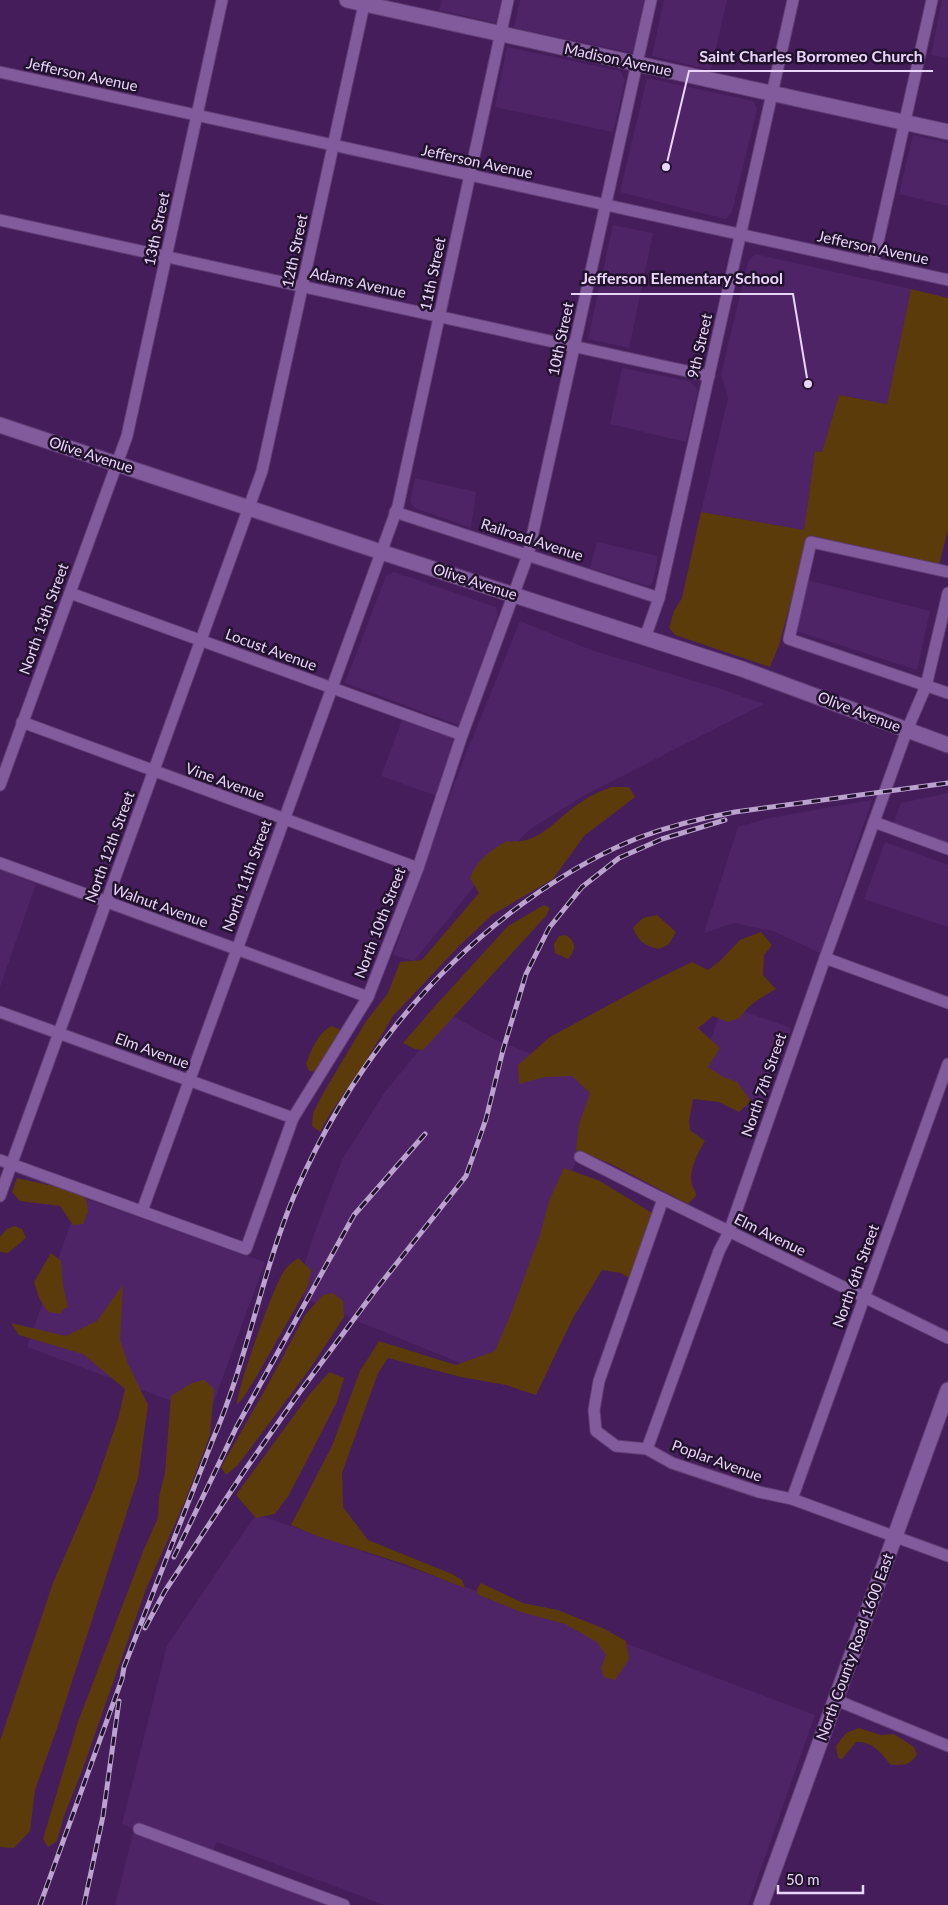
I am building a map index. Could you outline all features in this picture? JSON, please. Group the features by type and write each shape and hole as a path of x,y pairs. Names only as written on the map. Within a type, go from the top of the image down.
{"main road":[{"name":"Madison Avenue","path":"347,0 364,2 500,34 948,132"},
{"name":"Olive Avenue","path":"0,425 381,552 775,680 948,745"},
{"name":"North County Road 1600 East","path":"761,1905 948,1390"}],"street":[{"name":"13th Street","path":"117,464 127,436 222,0"},
{"name":"11th Street","path":"381,552 395,512 508,0"},
{"name":"10th Street","path":"513,595 528,555 651,0"},
{"name":"9th Street","path":"645,638 660,598 793,0"},
{"path":"874,264 932,0"},
{"name":"12th Street","path":"249,508 262,471 364,2"},
{"name":"Jefferson Avenue","path":"0,72 948,280"},
{"name":"Adams Avenue","path":"0,220 709,376"},
{"name":"North 13th Street","path":"0,785 117,464"},
{"name":"North 12th Street","path":"0,1196 6,1162 58,1033 249,508"},
{"name":"Railroad Avenue","path":"395,512 660,598"},
{"path":"948,572 811,542 789,639 948,692"},
{"name":"North 11th Street","path":"142,1211 381,552"},
{"name":"Locust Avenue","path":"70,593 462,735"},
{"name":"North 7th Street","path":"648,1449 719,1251 729,1232 824,958 907,730 926,686 948,593"},
{"name":"North 10th Street","path":"142,1211 246,1249 294,1118 368,997 418,868 462,735 513,595"},
{"name":"Vine Avenue","path":"22,722 153,772 418,868"},
{"path":"874,822 948,849"},
{"name":"Walnut Avenue","path":"0,863 368,997"},
{"path":"824,958 948,1004"},
{"name":"Elm Avenue","path":"0,1012 294,1118"},
{"name":"North 6th Street","path":"792,1498 948,1064"},
{"name":"Elm Avenue","path":"580,1158 948,1338"},
{"path":"6,1162 142,1211"},
{"name":"Poplar Avenue","path":"663,1200 599,1381 594,1410 596,1432 616,1446 648,1449 672,1463 759,1492 792,1498 894,1538 948,1556"},
{"path":"836,1700 948,1746"},
{"path":"139,1829 344,1905"}],"shaded area":[{"path":"442,0 501,0 496,23 439,10"},
{"path":"520,0 644,0 633,53 514,28"},
{"path":"664,0 727,0 711,70 652,56"},
{"path":"942,0 948,0 948,58 931,55"},
{"path":"507,47 620,71 625,80 613,132 495,107"},
{"path":"647,78 753,101 757,109 732,212 725,219 620,192"},
{"path":"913,135 948,143 948,206 899,194"},
{"path":"613,225 653,233 629,348 588,339"},
{"path":"755,254 911,289 887,404 839,395 822,452 815,451 804,530 701,512 728,398 721,374 748,262"},
{"path":"911,289 948,298 948,530 939,565 809,535 779,645 770,667 675,635 669,628 674,611 682,598 701,512 804,530 815,451 822,452 839,395 887,404"},
{"path":"622,368 689,381 698,390 686,442 610,424"},
{"path":"415,478 476,492 471,528 415,508 410,502"},
{"path":"597,542 658,556 653,582 649,586 590,568"},
{"path":"394,572 496,607 498,615 462,723 458,725 345,683 386,576"},
{"path":"807,580 930,611 917,670 796,631"},
{"path":"520,621 591,650 721,689 764,704 585,795 530,829 489,868 414,961 393,955 457,776"},
{"path":"402,720 451,737 455,746 437,796 381,776"},
{"path":"611,787 629,787 635,797 584,836 553,879 492,915 458,947 393,1016 320,1132 312,1126 313,1113 324,1092 365,1023 388,993 400,962 422,960 479,893 470,878 476,866 490,852 507,841 530,839 548,828 586,799"},
{"path":"948,793 948,843 893,824 901,803"},
{"path":"872,800 820,953 773,931 734,923 704,933 738,827 769,818"},
{"path":"885,842 948,865 948,927 864,899"},
{"path":"0,870 36,884 0,987"},
{"path":"544,905 550,908 546,916 423,1050 415,1049 403,1043 508,926"},
{"path":"657,915 676,932 669,944 659,949 643,942 633,928 643,918"},
{"path":"761,932 772,945 764,955 763,975 776,989 751,1005 740,1018 728,1022 713,1016 698,1028 720,1048 708,1067 723,1077 737,1082 751,1101 739,1112 719,1102 693,1099 689,1121 690,1130 705,1141 697,1156 691,1174 696,1196 688,1204 609,1163 576,1150 579,1124 590,1093 572,1076 545,1077 519,1084 518,1065 550,1037 692,962 708,970 720,961 740,940"},
{"path":"566,935 572,940 574,946 573,952 568,959 555,953 554,944 559,936"},
{"path":"723,1004 791,1028 761,1113 694,1087"},
{"path":"449,1014 496,1040 607,1084 490,1375 296,1294 313,1237 342,1160 384,1093"},
{"path":"332,1026 343,1031 317,1072 309,1071 306,1064 313,1048 319,1037"},
{"path":"564,1168 600,1181 652,1213 655,1230 633,1281 621,1273 602,1270 573,1318 536,1395 506,1385 461,1377 388,1358 378,1373 342,1473 343,1507 368,1540 452,1574 462,1580 465,1588 404,1564 317,1536 291,1525 332,1446 360,1371 379,1341 456,1365 495,1351 540,1235 549,1201"},
{"path":"17,1178 76,1191 86,1199 88,1211 83,1224 73,1225 60,1206 20,1201 12,1192"},
{"path":"80,1197 265,1262 209,1415 27,1347"},
{"path":"15,1226 22,1229 26,1238 8,1253 0,1252 0,1237 7,1229"},
{"path":"51,1253 61,1261 63,1286 68,1307 62,1310 61,1314 48,1312 39,1298 34,1282"},
{"path":"298,1258 311,1270 308,1286 255,1379 237,1405 249,1360 272,1296 284,1271"},
{"path":"123,1285 120,1340 128,1364 148,1405 138,1478 35,1790 30,1831 14,1848 0,1847 0,1741 53,1583 94,1489 118,1419 125,1389 83,1354 19,1335 11,1323 66,1336 97,1321"},
{"path":"333,1293 343,1301 344,1317 309,1370 238,1465 226,1475 221,1467 305,1315 323,1295"},
{"path":"329,1372 344,1378 337,1402 289,1495 275,1514 256,1518 236,1495 309,1395"},
{"path":"205,1380 214,1389 210,1435 185,1501 146,1589 83,1768 64,1816 57,1841 48,1847 43,1839 78,1722 144,1549 158,1518 159,1497 165,1473 171,1396 192,1383"},
{"path":"256,1514 617,1640 815,1715 748,1905 384,1905 217,1842 210,1858 329,1905 115,1905 134,1829 122,1824 167,1646"},
{"path":"481,1583 523,1603 558,1610 605,1629 626,1641 629,1659 615,1680 604,1677 601,1668 606,1655 597,1642 565,1624 521,1612 477,1594 477,1589"},
{"path":"859,1728 881,1735 894,1734 914,1747 917,1754 912,1761 906,1764 891,1765 872,1746 867,1743 856,1742 842,1759 838,1758 836,1746 846,1733"}],"railway":[{"path":"40,1905 122,1679 124,1667 225,1409 272,1256 294,1196 315,1151 339,1108 395,1026 427,989 462,954 499,922 539,892 599,856 625,843 674,826 735,812 948,783"},
{"path":"145,1628 165,1591 245,1470 299,1393 374,1292 466,1176 486,1119 503,1050 526,974 549,928 582,887 619,858 662,839 725,820"},
{"path":"174,1557 236,1428 354,1215 425,1134"},
{"path":"84,1905 103,1816 119,1701"}],"place":[{"name":"Saint Charles Borromeo Church","path":"666,167"},
{"name":"Jefferson Elementary School","path":"808,384"}]}
